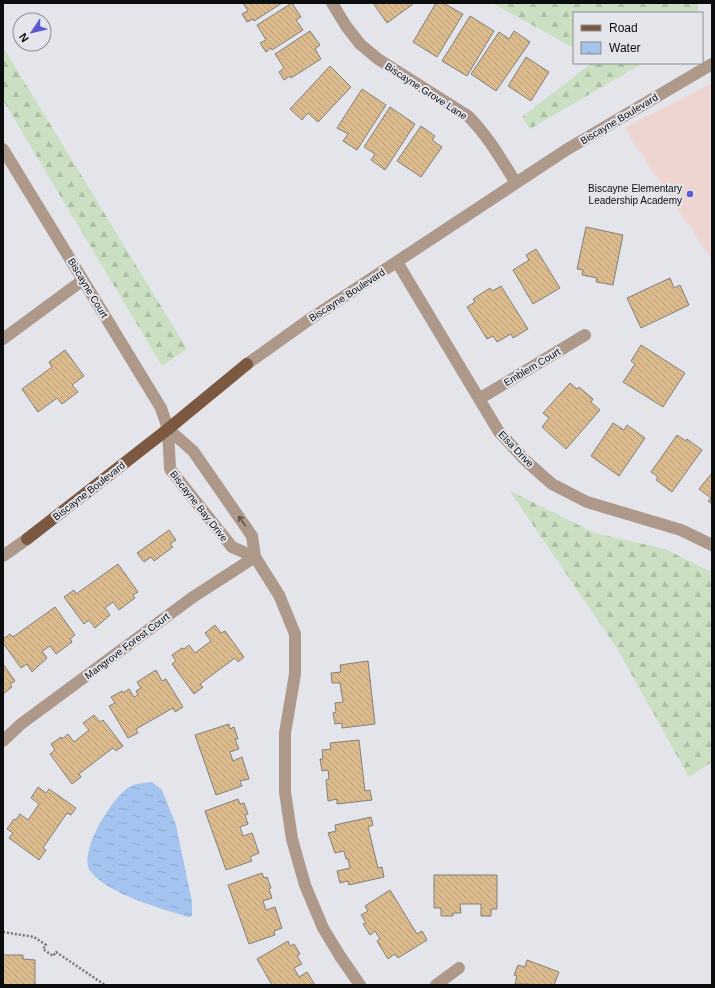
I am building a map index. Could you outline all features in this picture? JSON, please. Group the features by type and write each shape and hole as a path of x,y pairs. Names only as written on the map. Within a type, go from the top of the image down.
{"main road":[{"name":"Biscayne Boulevard","path":"27,539 168,429 247,364"}],"street":[{"name":"Biscayne Grove Lane","path":"332,3 356,38 378,60 468,116 487,136 516,183"},
{"name":"Biscayne Boulevard","path":"247,364 310,319 516,183 598,131 712,64"},
{"name":"Biscayne Court","path":"3,149 161,408 168,429"},
{"name":"Elsa Drive","path":"397,262 499,432 526,461 552,484 587,502 681,530 712,545"},
{"path":"3,339 83,280"},
{"name":"Emblem Court","path":"479,399 585,335"},
{"path":"168,429 193,451 252,536 255,557 279,595 294,634 295,674 285,733 285,792 292,839 305,885 323,928 360,985"},
{"name":"Biscayne Bay Drive","path":"168,429 170,469 232,547 255,557"},
{"name":"Biscayne Boulevard","path":"3,556 27,539"},
{"name":"Mangrove Forest Court","path":"3,741 27,720 193,596 255,557"},
{"path":"436,985 459,968"}],"path":[{"path":"3,932 34,937 46,945 43,949 53,956 56,952 105,985"}],"shaded area":[{"name":"Biscayne Elementary Leadership Academy","path":"712,83 712,260 624,128"}],"green space":[{"path":"492,3 698,3 698,12 573,12 573,47"},
{"path":"3,47 187,349 162,366 3,100"},
{"path":"641,64 530,129 522,117 589,65"},
{"path":"510,491 595,533 665,549 712,572 712,762 689,777 618,650"}],"water":[{"path":"152,782 162,790 176,825 192,902 192,916 188,917 136,900 123,894 99,880 91,872 88,863 89,852 99,825 115,800 131,786"}],"building":[{"path":"243,3 282,3 254,21 253,19 247,22 242,14 248,11"},
{"path":"292,3 301,17 296,20 303,30 272,50 271,48 266,52 260,43 266,40 257,25"},
{"path":"373,3 412,3 413,4 387,23"},
{"path":"436,3 443,3 463,14 437,57 413,42"},
{"path":"470,16 494,31 467,76 442,61"},
{"path":"310,31 320,45 315,49 321,59 291,78 290,76 284,80 279,72 284,68 275,54"},
{"path":"514,31 530,42 496,91 471,74 499,32 509,39"},
{"path":"526,57 549,72 531,101 508,86"},
{"path":"330,66 351,87 318,122 308,113 302,120 290,109"},
{"path":"362,89 386,105 357,150 343,141 348,134 337,128"},
{"path":"390,107 415,124 385,170 371,160 375,154 364,147"},
{"path":"421,126 435,136 432,140 442,147 421,177 397,161"},
{"path":"586,227 623,235 613,285 596,282 597,278 582,275 583,270 577,269"},
{"path":"536,249 560,288 533,304 513,270 529,260 526,255"},
{"path":"670,278 674,288 680,285 689,305 641,328 627,298"},
{"path":"501,286 528,329 513,338 511,334 497,342 493,336 487,339 467,307 475,302 473,299 490,288 492,291"},
{"path":"641,345 685,373 663,407 623,382 635,364 631,361"},
{"path":"65,350 84,376 72,385 78,392 62,404 57,398 38,412 22,389 52,367 49,362"},
{"path":"570,383 577,389 579,387 593,399 591,402 600,410 566,449 542,427 549,418 543,413"},
{"path":"613,423 624,430 627,425 645,438 619,476 591,456"},
{"path":"677,435 686,441 687,439 702,450 672,492 656,480 658,477 651,472"},
{"path":"712,473 712,504 708,501 711,498 699,489"},
{"path":"169,530 176,540 170,544 173,547 154,561 151,557 144,562 137,553"},
{"path":"118,564 138,592 133,595 135,598 119,610 113,602 105,608 110,615 95,628 89,620 84,624 64,597 74,590 76,594"},
{"path":"55,607 75,635 70,639 72,642 56,654 50,646 42,651 47,658 32,672 27,664 21,668 3,643 3,639 10,634 13,637"},
{"path":"215,625 221,633 225,631 244,657 238,662 235,658 200,684 203,687 194,694 172,664 176,661 172,655 189,645 195,653 211,641 205,633"},
{"path":"368,661 375,724 342,728 342,723 335,724 333,713 336,712 335,703 343,702 340,683 332,683 331,673 341,672 340,665"},
{"path":"3,664 15,681 10,684 12,687 3,694"},
{"path":"156,670 162,681 166,679 183,707 175,712 173,708 136,729 138,733 128,738 109,706 115,703 111,697 122,691 123,693 129,689 134,697 138,695 136,691 141,688 137,682"},
{"path":"94,715 100,722 103,720 123,746 116,751 113,748 79,774 81,777 72,784 50,754 55,750 51,744 61,737 62,739 68,734 74,742 89,730 83,723"},
{"path":"229,724 230,729 234,727 238,739 235,739 239,749 230,752 233,761 242,757 249,779 240,781 242,786 216,795 195,735"},
{"path":"359,740 365,791 370,790 372,800 337,804 337,799 328,801 326,780 329,779 328,770 322,771 320,759 323,759 322,750 331,749 330,743"},
{"path":"38,787 46,793 49,789 76,808 71,815 67,813 43,848 46,850 39,860 9,838 13,833 7,829 14,819 16,820 20,814 28,820 39,804 31,798"},
{"path":"238,799 240,804 244,803 248,814 245,815 248,824 240,827 243,836 252,833 259,853 250,857 252,861 226,870 205,811"},
{"path":"371,817 373,825 368,827 378,868 382,867 384,877 349,885 348,881 340,883 337,871 350,868 348,859 346,859 344,851 335,853 328,833 336,831 335,825"},
{"path":"262,873 264,878 267,877 271,888 269,889 272,898 263,901 266,910 275,907 282,928 274,931 275,935 249,944 228,885"},
{"path":"434,875 497,875 497,909 491,909 491,916 481,916 481,904 460,904 461,913 453,913 453,916 441,916 441,908 434,908"},
{"path":"390,890 417,934 422,931 427,940 398,958 395,954 388,959 377,941 380,939 375,931 370,935 363,924 366,923 361,915 368,911 365,906"},
{"path":"288,941 290,946 294,944 300,954 297,956 302,964 294,968 299,977 307,972 315,985 272,985 257,959"},
{"path":"3,955 23,955 23,959 35,960 35,985 3,985"},
{"path":"527,960 559,972 554,985 515,984 517,976 514,975 518,965 525,967"}],"place":[{"name":"Biscayne Elementary Leadership Academy","path":"690,194"}]}
